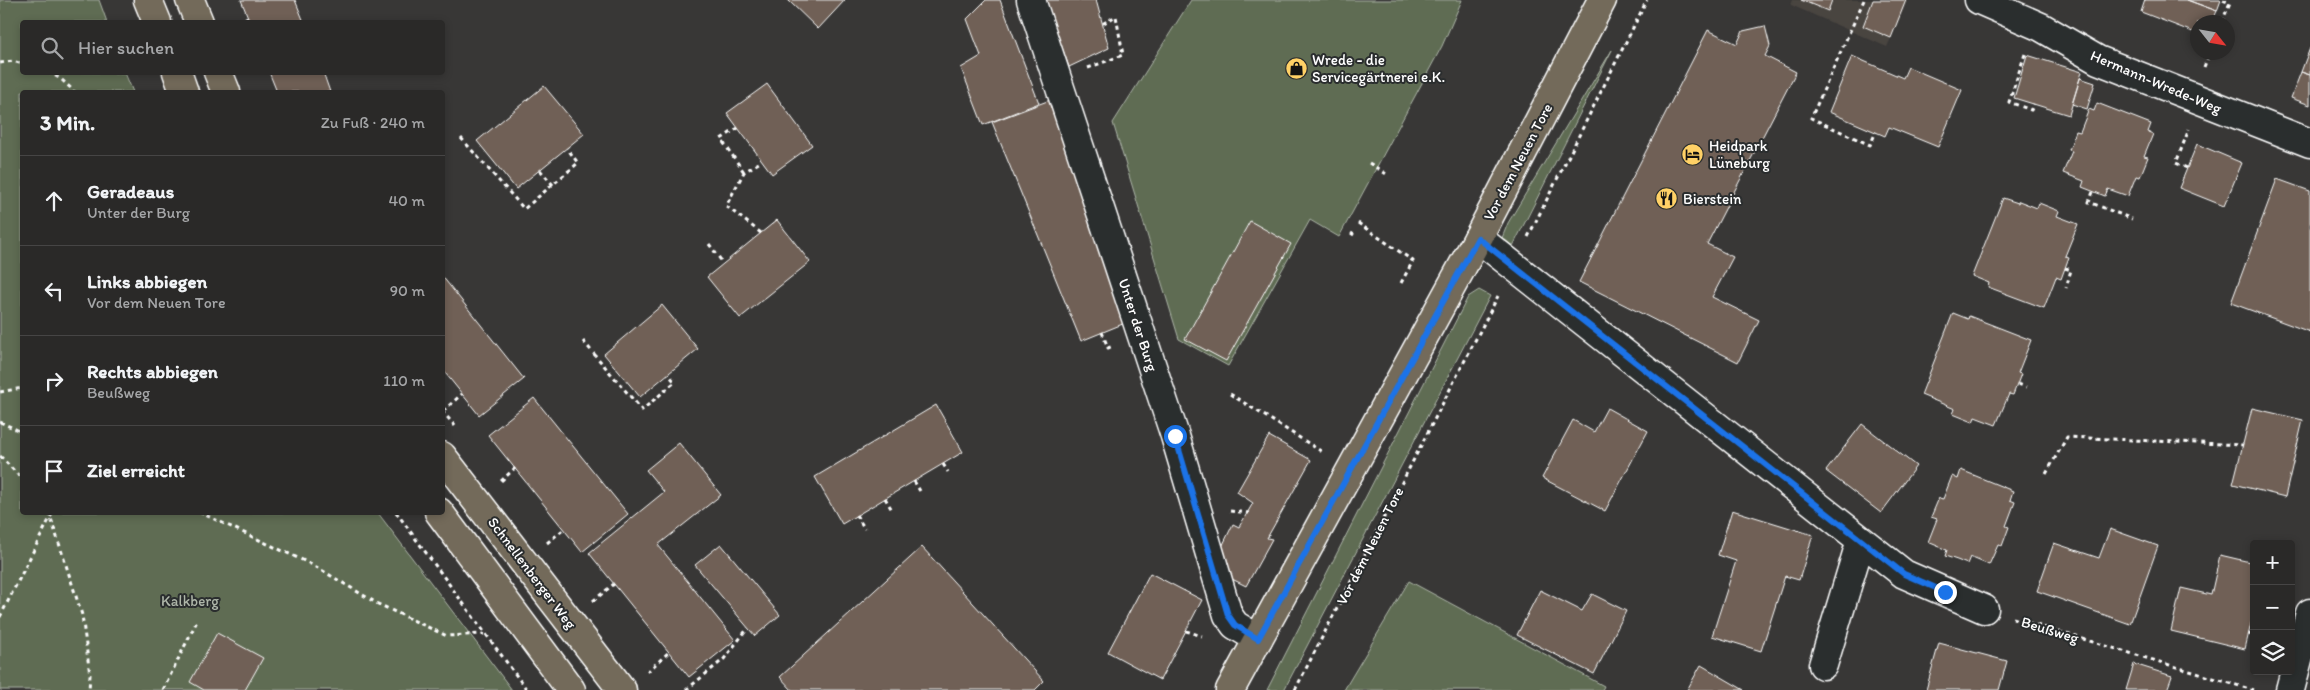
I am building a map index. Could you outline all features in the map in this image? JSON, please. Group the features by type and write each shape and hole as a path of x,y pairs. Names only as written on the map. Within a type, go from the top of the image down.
{"main road":[{"path":"148,0 156,20"},
{"path":"190,0 198,20"},
{"name":"Vor dem Neuen Tore","path":"1230,690 1478,238 1602,0"},
{"path":"178,75 183,90"},
{"path":"219,75 225,90"},
{"name":"Schnellenberger Weg","path":"445,460 632,683"},
{"path":"441,515 571,690"}],"street":[{"name":"Unter der Burg","path":"1031,0 1175,436 1228,615 1235,625 1258,639"},
{"name":"Hermann-Wrede-Weg","path":"1979,0 2034,24 2098,60 2310,143"},
{"path":"1478,238 1904,574 1984,609"},
{"path":"1823,665 1860,540"},
{"path":"2290,690 2310,613"}],"path":[{"name":"Vor dem Neuen Tore","path":"1295,690 1514,266 1646,0"},
{"path":"1864,0 1811,118 1870,145 1876,132"},
{"path":"2223,0 2231,1 2225,15"},
{"path":"1057,79 1123,55 1116,16 1102,24"},
{"path":"242,20 248,17"},
{"path":"2034,24 2009,102 2031,110 2034,104"},
{"path":"0,62 12,61 20,63"},
{"path":"54,75 73,90"},
{"path":"738,128 721,139 744,172"},
{"path":"461,138 524,209 578,163 567,148"},
{"path":"761,233 726,206 744,172 762,161"},
{"path":"1369,163 1388,175"},
{"path":"2176,163 2188,168"},
{"path":"540,170 553,185"},
{"path":"2094,192 2089,202 2132,219"},
{"path":"1358,223 1413,261 1400,283"},
{"path":"709,244 723,264"},
{"path":"2065,268 2071,270 2066,288"},
{"path":"584,341 642,410 675,382 668,374"},
{"path":"2018,384 2026,387"},
{"path":"0,392 20,388"},
{"path":"445,409 462,394"},
{"path":"1230,394 1352,470"},
{"path":"0,422 20,431"},
{"path":"2046,474 2067,436 2243,445"},
{"path":"0,456 20,478"},
{"path":"943,464 948,472"},
{"path":"498,483 515,468"},
{"path":"914,481 920,491"},
{"path":"885,498 892,510"},
{"path":"0,617 52,515"},
{"path":"53,515 82,615 90,674 89,690"},
{"path":"205,515 313,565 378,604 447,636 484,634"},
{"path":"398,515 484,634 528,690"},
{"path":"856,515 865,529"},
{"path":"545,544 564,529"},
{"path":"588,605 614,584"},
{"name":"Beußweg","path":"1984,609 2253,690"},
{"path":"163,690 196,622"},
{"path":"686,690 724,659 748,628"},
{"path":"632,683 669,652"}],"shaded area":[{"path":"1793,0 1908,0 1887,47 1791,5"}],"green space":[{"name":"Kalkberg","path":"0,0 99,0 106,20 20,20 20,75 126,75 132,90 20,90 20,515 380,515 512,690 0,690"},
{"path":"1191,0 1462,0 1442,46 1339,237 1310,220 1228,366 1179,339 1113,123"},
{"path":"1612,50 1512,248 1502,238 1508,223"},
{"path":"1479,290 1490,296 1284,690 1267,690 1468,297"},
{"path":"1409,581 1604,686 1602,690 1344,690"}],"building":[{"path":"241,0 295,0 303,20 249,20"},
{"path":"788,0 845,0 818,29"},
{"path":"986,0 1000,0 1039,103 983,125 961,68 981,56 967,19"},
{"path":"1045,0 1096,0 1109,48 1069,67"},
{"path":"1801,0 1832,0 1828,11"},
{"path":"1873,0 1906,0 1891,38 1863,26"},
{"path":"2145,0 2187,0 2217,11 2215,15 2190,15 2190,31 2141,12"},
{"path":"2187,0 2221,0 2217,11"},
{"path":"1765,26 1770,46 1765,56 1796,72 1707,244 1733,257 1712,297 1759,320 1738,362 1579,282 1708,30 1737,44 1743,31"},
{"path":"2310,48 2310,75 2301,72"},
{"path":"2027,55 2082,72 2069,115 2014,98"},
{"path":"1852,56 1903,78 1908,67 1962,90 1938,147 1889,127 1885,136 1829,112"},
{"path":"2301,72 2310,75 2310,105 2291,98"},
{"path":"270,75 324,75 329,90 276,90"},
{"path":"2080,78 2095,83 2087,109 2072,104"},
{"path":"767,84 812,145 772,174 727,113"},
{"path":"544,86 584,134 516,189 477,141"},
{"path":"1058,97 1089,189 1080,194 1130,321 1081,341 992,122"},
{"path":"2097,103 2151,124 2148,132 2153,134 2144,156 2148,157 2140,177 2136,176 2128,196 2108,189 2105,196 2082,187 2084,181 2063,173 2072,151 2069,150 2076,131 2080,132 2089,109 2094,111"},
{"path":"2197,144 2242,163 2224,206 2179,188"},
{"path":"2277,179 2310,191 2310,332 2231,303"},
{"path":"2003,198 2018,203 2019,201 2037,208 2039,203 2059,211 2057,216 2078,224 2065,256 2069,257 2061,279 2056,277 2044,308 1988,287 1989,283 1972,276"},
{"path":"777,220 810,262 740,318 707,277"},
{"path":"1250,221 1291,244 1226,361 1185,339"},
{"path":"445,280 524,379 479,415 445,373"},
{"path":"662,305 698,349 640,397 604,354"},
{"path":"1953,313 1968,319 1969,316 2031,340 2018,373 2021,374 2013,395 2009,394 1996,425 1975,417 1973,422 1953,414 1955,409 1921,395"},
{"path":"534,398 628,514 582,552 488,435"},
{"path":"936,405 963,452 842,524 815,477"},
{"path":"1607,408 1648,431 1605,511 1542,478 1573,420 1594,432"},
{"path":"2252,408 2303,420 2285,497 2233,484"},
{"path":"1862,424 1916,466 1881,513 1826,471"},
{"path":"1269,436 1311,460 1267,538 1272,539 1246,586 1228,577 1219,553 1233,524 1239,527 1253,503 1237,492"},
{"path":"679,443 721,495 658,545 735,640 689,677 589,553 664,492 646,470"},
{"path":"1961,470 2013,491 2010,500 2015,502 2006,526 2009,527 2002,546 1998,545 1989,565 1970,557 1967,564 1945,556 1947,550 1928,542 1937,519 1931,517 1939,498 1943,499 1952,476 1958,479"},
{"path":"1732,510 1813,535 1799,580 1785,576 1761,651 1712,636 1736,561 1718,555"},
{"path":"2110,529 2158,546 2130,624 2037,591 2054,543 2099,558"},
{"path":"721,544 780,615 755,636 695,565"},
{"path":"922,547 1044,681 1035,690 792,690 780,677"},
{"path":"2220,555 2250,562 2250,628 2245,649 2171,631 2181,588 2211,595"},
{"path":"1150,573 1202,600 1160,680 1108,652"},
{"path":"1540,590 1582,611 1592,594 1626,611 1594,674 1517,635"},
{"path":"217,633 263,658 245,690 204,690 190,682"},
{"path":"1939,643 2007,661 1999,690 1926,690"},
{"path":"2134,664 2172,676 2167,690 2126,690"},
{"path":"1701,665 1744,690 1687,690"}],"place":[{"name":"Wrede - die Servicegärtnerei e.K.","path":"1296,69"},
{"name":"Heidpark Lüneburg","path":"1693,155"},
{"name":"Bierstein","path":"1667,199"}],"route":[{"path":"1175,436 1228,615 1235,625 1258,639 1478,238 1904,574 1945,592"}]}
